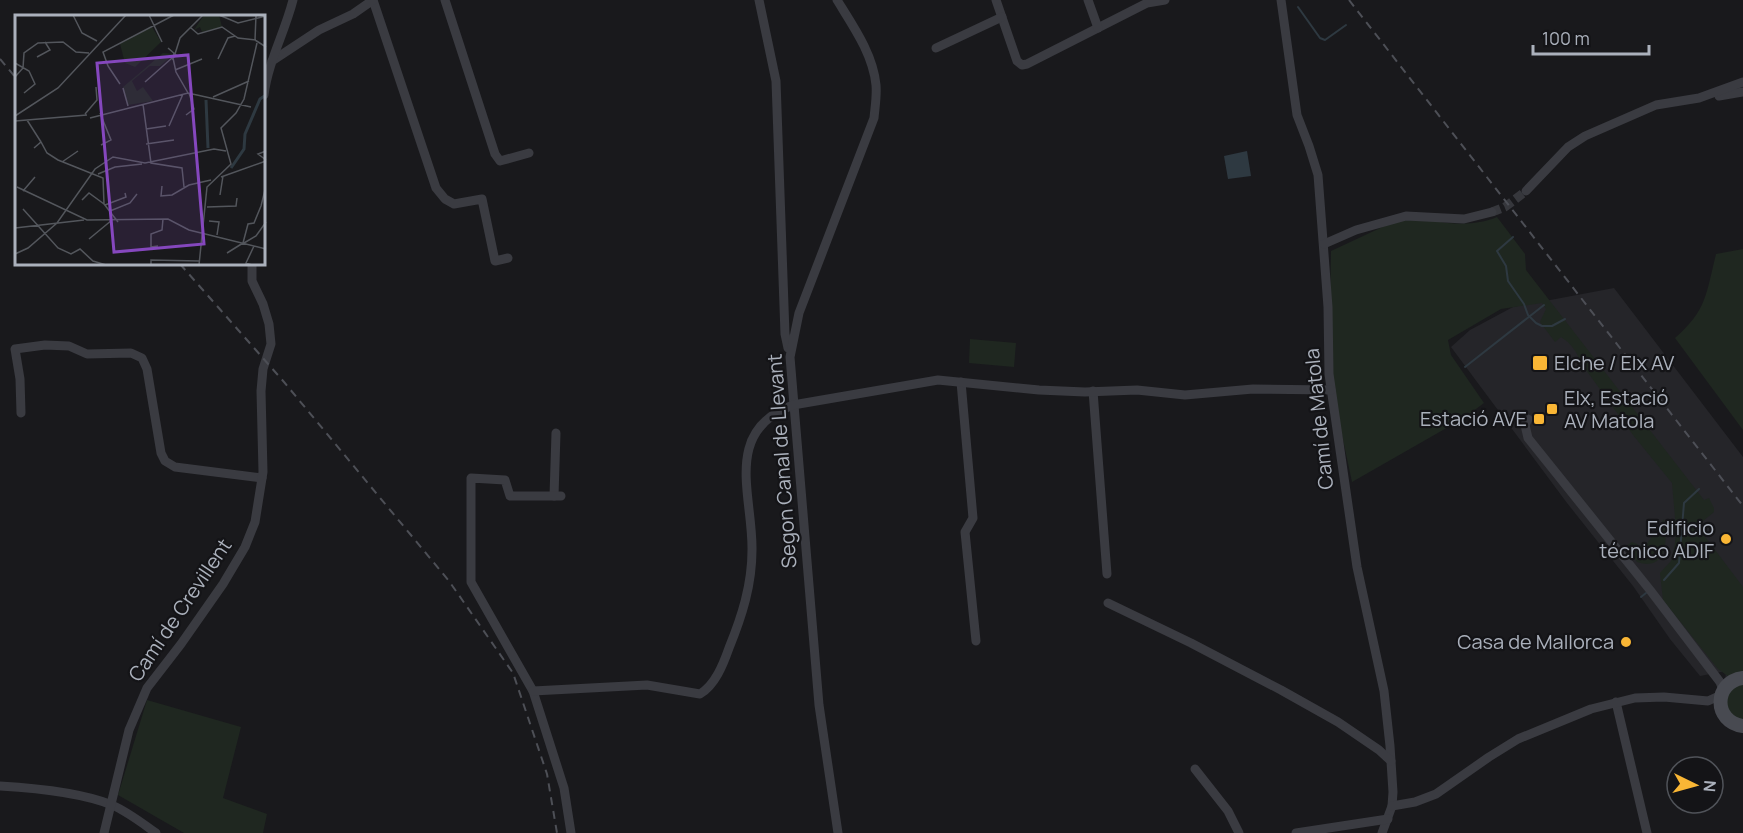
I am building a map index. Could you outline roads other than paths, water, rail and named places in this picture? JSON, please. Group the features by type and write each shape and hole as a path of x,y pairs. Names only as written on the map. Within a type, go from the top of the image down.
{"main road":[{"path":"1730,686 1720,708 1731,723 1743,726"}],"street":[{"path":"272,62 319,30 353,14 373,0 436,188 445,199 454,204 482,199 495,261 508,258"},
{"path":"445,0 495,153 501,161 529,153"},
{"path":"759,0 777,81 784,334 790,353"},
{"name":"Segon Canal de Llevant","path":"837,0 861,39 872,66 876,85 874,118 799,312 790,353 819,705 838,833"},
{"path":"996,0 1017,61 1022,65 1098,28 1146,1 1165,0"},
{"path":"1088,0 1098,28"},
{"name":"Camí de Matola","path":"1281,0 1297,115 1310,146 1318,175 1328,307 1331,390 1357,567 1384,691 1391,761 1392,806 1382,833"},
{"path":"266,81 291,2"},
{"path":"936,48 1002,17"},
{"path":"1699,98 1743,82"},
{"path":"1526,191 1568,147 1585,136 1656,105 1743,92"},
{"path":"1324,244 1356,230 1406,216 1464,219 1492,212"},
{"name":"Camí de Crevillent","path":"104,833 129,730 147,688 223,585 245,547 255,522 262,478 261,391 263,369 271,344 269,324 263,304 252,281 252,266"},
{"path":"21,413 20,379 15,348 45,345 69,346 87,354 131,353 142,358 147,369 161,453 165,461 175,467 262,478"},
{"path":"533,691 647,685 700,694 709,688 725,659 743,614 750,581 753,548 746,460 759,429 782,409 793,405 921,382 961,381 1039,390 1137,390 1185,395 1253,389 1331,390"},
{"path":"961,381 973,518 965,532 976,641"},
{"path":"1093,391 1107,574"},
{"path":"1392,806 1415,802 1436,794 1518,739 1591,709 1616,702 1652,697 1712,700 1730,686 1712,673 1661,604 1528,438 1525,425 1528,419"},
{"path":"556,433 558,496 510,495 505,480 471,478 471,582 533,691 564,788 571,833"},
{"path":"1108,603 1281,690 1338,722 1391,761"},
{"path":"1698,700 1723,714"},
{"path":"1616,702 1647,833"},
{"path":"1195,769 1228,811 1239,833"},
{"path":"0,786 66,793 111,804 156,833"},
{"path":"1296,833 1388,819"}],"waterway":[{"path":"1298,7 1320,38 1325,40 1346,25"},
{"path":"1513,237 1497,251 1506,266 1508,281 1524,304 1528,315 1542,326 1552,326 1565,319"},
{"path":"1465,367 1544,305"},
{"path":"1664,580 1679,563 1684,503 1699,489"},
{"path":"1641,597 1646,593"}],"tunnel":[{"path":"1492,212 1505,207 1526,191"}],"railway":[{"path":"1349,0 1743,506"},
{"path":"0,59 15,77"},
{"path":"182,266 284,382 449,581 513,673 547,774 557,833"}],"place":[{"name":"Elche / Elx AV","path":"1540,363"},
{"name":"Elx, Estació AV Matola","path":"1552,409"},
{"name":"Estació AVE","path":"1539,419"},
{"name":"Edificio técnico ADIF","path":"1726,539"},
{"name":"Casa de Mallorca","path":"1626,642"}]}
